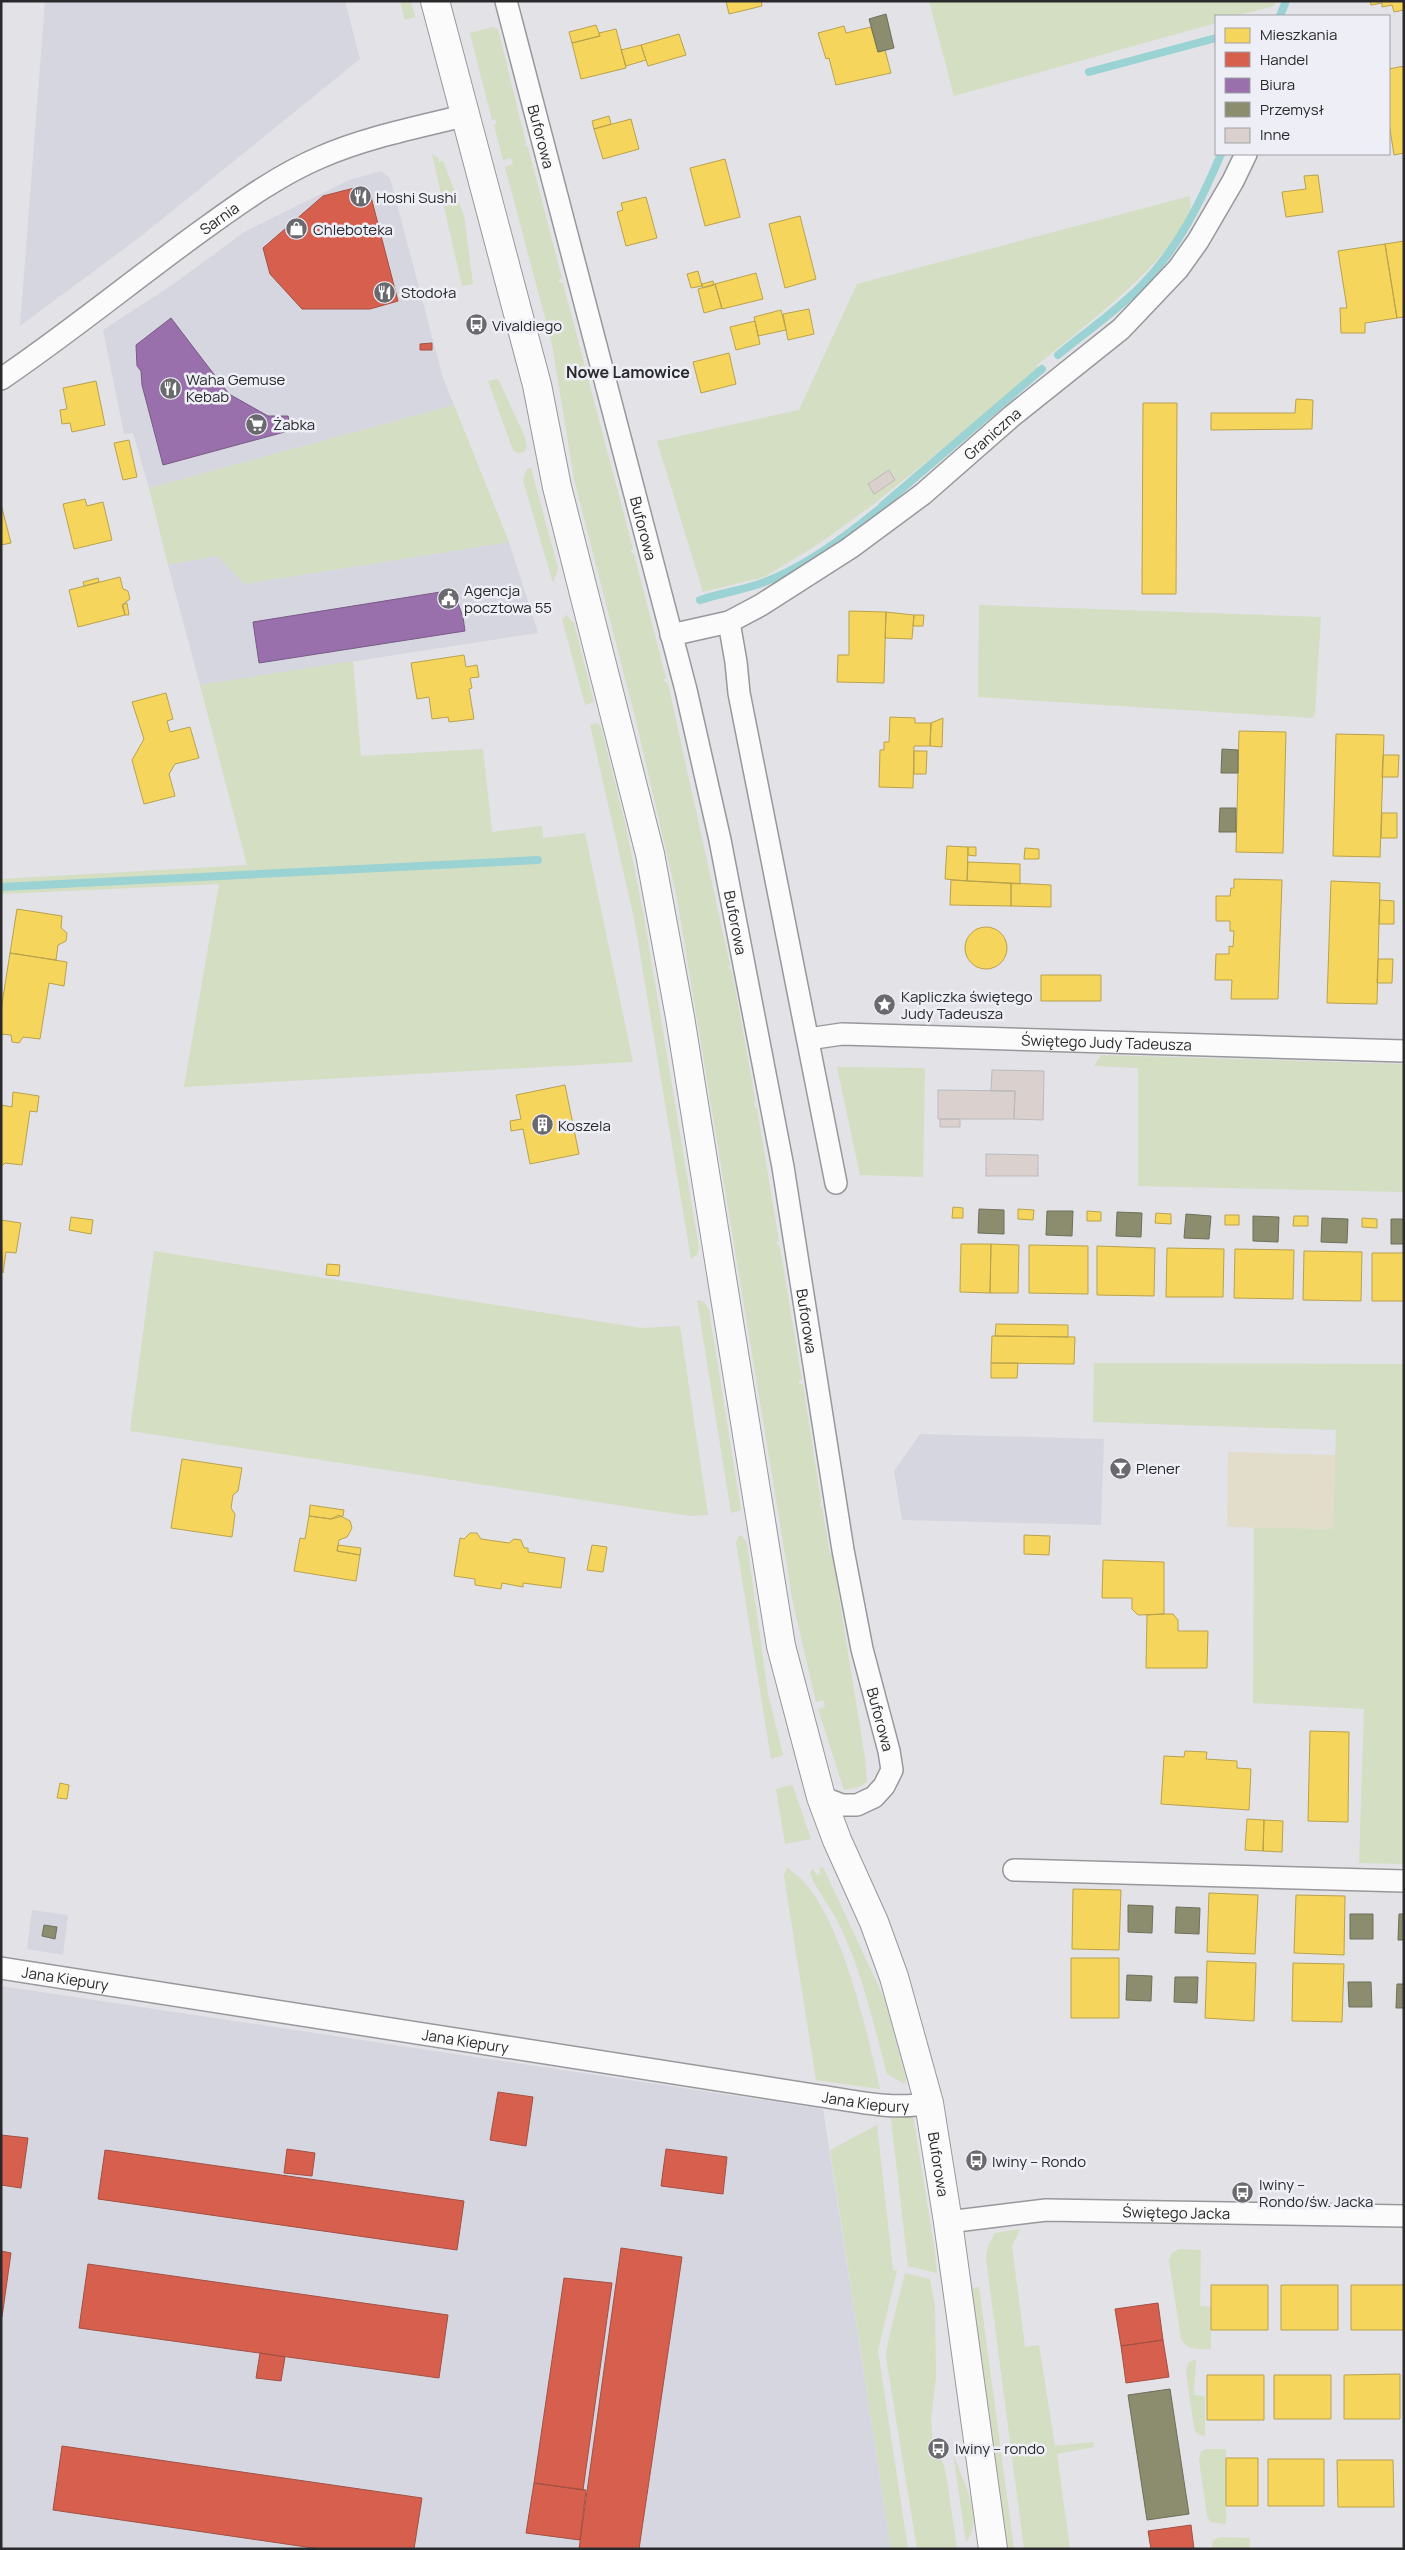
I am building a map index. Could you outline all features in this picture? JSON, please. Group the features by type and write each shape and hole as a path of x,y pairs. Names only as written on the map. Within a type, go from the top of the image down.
{"main road":[{"name":"Buforowa","path":"436,1 537,385 557,487 650,854 680,1017 781,1646 821,1797 836,1840 874,1922 894,1977 929,2103 948,2222 993,2549"}],"street":[{"name":"Buforowa","path":"506,1 672,635 707,777 754,1011 797,1250 843,1550 862,1650 889,1751 892,1770 884,1786 874,1797 857,1805 842,1805 821,1797"},
{"name":"Sarnia","path":"1,379 184,243 250,196 293,170 351,146 467,115"},
{"name":"Graniczna","path":"672,635 729,622 761,605 850,548 923,494 1012,416 1121,330 1178,269 1198,241 1229,190 1246,155"},
{"path":"729,622 739,694 836,1183"},
{"name":"Świętego Judy Tadeusza","path":"808,1039 842,1034 1404,1050"},
{"path":"1014,1870 1404,1881"},
{"name":"Jana Kiepury","path":"1,1968 814,2095 887,2104 917,2105 929,2103"},
{"name":"Świętego Jacka","path":"948,2222 1046,2210 1404,2216"}],"shaded area":[{"path":"45,1 345,1 360,59 140,237 20,326"},
{"path":"381,171 390,178 443,378 454,405 149,488 133,433 124,434 103,330 175,283 244,232 349,180"},
{"path":"509,542 538,633 200,685 168,565 217,556 245,584"},
{"path":"920,1434 1104,1439 1101,1525 902,1520 894,1471"},
{"path":"32,1910 68,1915 63,1955 27,1949"},
{"path":"1,1986 823,2109 891,2549 1,2549"}],"green space":[{"path":"400,1 411,1 415,17 405,20"},
{"path":"929,1 1276,1 1274,6 1245,13 1215,15 1215,23 954,96"},
{"path":"493,27 498,29 526,143 524,145 528,147 562,278 559,279 559,282 563,283 633,549 630,552 634,554 666,678 663,680 668,684 730,965 728,967 732,971 779,1241 776,1242 780,1247 802,1380 799,1381 799,1384 803,1384 821,1502 819,1506 822,1507 830,1554 832,1554 865,1758 867,1782 859,1787 844,1790 818,1709 825,1707 823,1700 816,1702 793,1603 677,898 637,725 574,479 552,344 505,167 513,164 511,158 503,160 494,125 497,123 495,119 492,120 470,33"},
{"path":"432,154 439,159 438,162 443,161 464,216 473,284 462,286"},
{"path":"1190,196 1190,211 1180,230 1165,251 1145,273 1099,315 1036,366 1043,368 875,503 820,543 764,577 703,592 657,441 799,410 857,284"},
{"path":"498,379 525,437 527,447 524,452 517,453 513,450 488,381"},
{"path":"454,405 509,542 245,584 217,556 168,565 149,488"},
{"path":"531,468 558,568 553,583 523,480 527,469"},
{"path":"979,605 1321,617 1315,713 1313,718 978,697"},
{"path":"565,614 574,623 594,702 585,705 562,619 565,618"},
{"path":"353,661 361,756 483,749 492,832 542,826 543,838 585,833 633,1062 184,1087 219,884 1,894 1,879 247,865 200,685"},
{"path":"597,723 601,727 626,827 644,917 699,1248 697,1255 691,1259 634,918 590,725"},
{"path":"1101,1055 1404,1064 1404,1192 1138,1186 1138,1068 1094,1066"},
{"path":"837,1067 925,1068 923,1177 860,1175"},
{"path":"154,1251 641,1328 680,1326 708,1515 690,1516 130,1431"},
{"path":"697,1300 704,1302 709,1310 741,1510 731,1513"},
{"path":"1094,1363 1404,1364 1404,1864 1359,1863 1364,1709 1253,1703 1254,1527 1333,1529 1336,1430 1093,1422"},
{"path":"739,1536 742,1536 747,1543 768,1694 783,1755 771,1759 736,1542"},
{"path":"790,1785 793,1786 811,1839 785,1844 776,1789"},
{"path":"787,1867 804,1882 818,1901 842,1951 861,2010 880,2089 816,2080 784,1876"},
{"path":"823,1867 884,1998 906,2078 905,2084 887,2074 866,1994 853,1955 836,1918 811,1876 810,1872 813,1869 817,1875 821,1874 819,1868"},
{"path":"912,2109 937,2273 908,2266 890,2110"},
{"path":"877,2125 893,2270 897,2270 878,2351 908,2549 891,2549 830,2150"},
{"path":"1020,2229 1012,2246 1025,2347 1039,2345 1055,2446 1093,2442 1094,2447 1057,2454 1070,2549 1024,2549 986,2258 988,2246 995,2233"},
{"path":"1179,2249 1201,2250 1200,2306 1211,2307 1211,2349 1198,2349 1187,2346 1181,2339 1169,2260 1172,2253"},
{"path":"905,2273 930,2279 935,2307 936,2377 931,2419 933,2444 944,2465 957,2549 917,2549 886,2357"},
{"path":"979,2287 1014,2549 1006,2549 972,2288"},
{"path":"1196,2359 1194,2395 1205,2396 1205,2436 1197,2434 1194,2428 1186,2372 1188,2363"},
{"path":"1206,2449 1226,2449 1226,2524 1210,2522 1207,2515 1199,2460 1201,2452"},
{"path":"953,2453 966,2486 973,2511 972,2533 966,2542"},
{"path":"1221,2537 1250,2538 1250,2549 1212,2549 1213,2540"}],"sand":[{"path":"1228,1452 1335,1455 1333,1529 1227,1527"}],"building: Mieszkania":[{"path":"726,1 761,1 762,6 729,14"},
{"path":"1370,1 1404,1 1404,10 1394,12 1392,5 1382,7 1382,3 1371,5"},
{"path":"596,25 600,36 572,43 569,32"},
{"path":"844,26 846,33 871,27 878,52 885,50 891,73 836,85 829,58 826,59 818,33"},
{"path":"616,29 626,68 581,79 572,43 600,36 599,33"},
{"path":"679,34 686,55 648,66 641,45"},
{"path":"641,45 646,60 626,66 621,50"},
{"path":"1404,66 1404,153 1394,155 1390,129 1390,69"},
{"path":"609,116 611,124 594,129 592,121"},
{"path":"631,119 639,149 603,159 594,129"},
{"path":"725,159 740,217 705,226 690,168"},
{"path":"1318,175 1323,212 1286,217 1282,192 1306,189 1304,176"},
{"path":"646,197 657,238 626,246 617,212 623,210 621,203"},
{"path":"800,216 816,279 785,288 769,224"},
{"path":"1404,241 1404,317 1397,318 1385,244"},
{"path":"1385,244 1397,318 1365,323 1365,333 1341,333 1340,308 1347,308 1338,251"},
{"path":"698,271 702,286 691,288 687,274"},
{"path":"756,273 763,299 722,309 715,284"},
{"path":"713,281 714,285 703,288 702,284"},
{"path":"715,284 722,308 704,313 698,289"},
{"path":"809,309 814,334 788,340 783,314"},
{"path":"781,310 786,330 758,336 754,317"},
{"path":"755,321 760,344 736,350 730,327"},
{"path":"729,353 736,384 701,393 693,362"},
{"path":"96,381 105,425 72,432 70,423 62,424 60,410 67,409 63,388"},
{"path":"1296,399 1313,400 1312,429 1211,430 1211,413 1295,413"},
{"path":"1143,403 1177,403 1176,594 1142,594"},
{"path":"129,440 137,477 123,480 114,443"},
{"path":"85,499 87,506 103,502 112,540 74,549 63,504"},
{"path":"1,504 11,543 1,545"},
{"path":"120,577 123,589 128,591 130,599 122,605 125,615 78,627 69,590"},
{"path":"98,578 99,582 84,586 83,582"},
{"path":"127,603 129,615 125,615 123,605"},
{"path":"849,611 886,612 884,683 837,682 838,655 849,655"},
{"path":"886,612 914,615 912,639 885,638"},
{"path":"914,615 924,615 923,626 913,626"},
{"path":"464,655 466,667 477,665 479,677 470,678 472,688 469,689 474,719 449,722 448,717 432,719 429,697 417,699 411,663"},
{"path":"166,693 173,719 167,721 170,732 190,727 199,758 175,764 169,774 175,796 144,804 132,760 144,739 132,702"},
{"path":"890,717 915,718 915,723 931,723 930,746 914,746 913,788 879,787 880,750 884,750 884,742 889,742"},
{"path":"943,718 942,747 930,746 931,723"},
{"path":"1239,731 1286,732 1283,853 1236,852"},
{"path":"1336,734 1384,735 1380,857 1333,856"},
{"path":"914,751 927,751 926,774 914,774"},
{"path":"1383,755 1399,755 1398,777 1382,777"},
{"path":"1382,813 1397,813 1397,838 1381,838"},
{"path":"947,846 968,847 967,881 945,879"},
{"path":"968,847 976,847 976,856 968,855"},
{"path":"1025,848 1039,849 1039,859 1024,859"},
{"path":"968,862 1020,864 1020,884 967,881"},
{"path":"1234,879 1282,880 1278,999 1231,999 1232,980 1215,980 1216,954 1229,954 1229,946 1233,947 1234,931 1230,931 1230,921 1216,921 1216,896 1230,896 1231,888 1234,888"},
{"path":"951,880 1011,883 1011,906 950,905"},
{"path":"1331,881 1380,883 1377,1004 1327,1003"},
{"path":"1011,883 1051,885 1051,907 1011,906"},
{"path":"1380,900 1394,901 1394,924 1379,924"},
{"path":"17,909 62,916 61,928 67,933 66,941 58,945 56,960 10,953"},
{"path":"990,927 998,930 1004,936 1007,948 1004,960 998,966 982,969 974,966 968,960 965,944 968,936 974,930"},
{"path":"10,953 67,962 64,986 49,983 40,1039 23,1037 19,1043 12,1042 11,1035 1,1034 1,1010"},
{"path":"1378,959 1393,959 1392,983 1377,983"},
{"path":"1041,975 1101,975 1101,1001 1041,1001"},
{"name":"Koszela","path":"565,1085 579,1154 530,1164 523,1129 511,1131 510,1121 521,1119 516,1095"},
{"path":"13,1092 39,1096 37,1112 30,1111 22,1165 5,1163 1,1167 1,1105 12,1107"},
{"path":"953,1207 963,1208 963,1218 952,1218"},
{"path":"1018,1209 1034,1210 1033,1220 1018,1219"},
{"path":"1087,1211 1101,1212 1101,1221 1087,1221"},
{"path":"1156,1213 1171,1214 1171,1224 1155,1223"},
{"path":"1225,1215 1239,1215 1239,1225 1225,1225"},
{"path":"1294,1216 1308,1216 1308,1226 1293,1226"},
{"path":"71,1217 93,1220 91,1234 69,1230"},
{"path":"1362,1218 1377,1219 1377,1228 1362,1227"},
{"path":"1,1220 21,1223 16,1253 6,1252 3,1273"},
{"path":"961,1244 991,1244 990,1293 960,1292"},
{"path":"991,1244 1019,1245 1018,1293 990,1293"},
{"path":"1029,1245 1088,1246 1088,1294 1029,1293"},
{"path":"1097,1246 1155,1248 1154,1296 1097,1295"},
{"path":"1167,1248 1224,1249 1223,1297 1166,1297"},
{"path":"1235,1249 1294,1250 1293,1299 1234,1298"},
{"path":"1304,1251 1362,1252 1361,1301 1303,1300"},
{"path":"1372,1253 1404,1253 1404,1301 1372,1301"},
{"path":"327,1264 340,1265 339,1276 326,1275"},
{"path":"996,1324 1068,1325 1068,1337 995,1336"},
{"path":"992,1336 1075,1337 1074,1364 991,1363"},
{"path":"991,1363 1018,1363 1017,1378 991,1378"},
{"path":"182,1459 242,1468 238,1491 233,1495 231,1508 235,1514 232,1537 171,1528"},
{"path":"310,1505 344,1510 343,1516 331,1519 309,1516"},
{"path":"339,1515 350,1521 352,1528 347,1537 339,1540 337,1551 360,1555 356,1581 294,1571 300,1538 305,1539 309,1516 331,1519"},
{"path":"470,1533 477,1533 481,1539 509,1543 514,1539 521,1540 524,1548 528,1548 528,1552 565,1558 561,1588 523,1583 523,1587 502,1583 501,1589 475,1585 475,1579 454,1576 460,1538 464,1539"},
{"path":"1024,1535 1050,1536 1049,1555 1024,1554"},
{"path":"338,1545 361,1548 360,1555 337,1551"},
{"path":"592,1545 607,1547 603,1572 587,1570"},
{"path":"1103,1560 1164,1562 1164,1614 1138,1615 1132,1609 1132,1598 1102,1598"},
{"path":"1173,1614 1178,1620 1178,1631 1208,1631 1207,1668 1146,1668 1147,1615"},
{"path":"1310,1731 1349,1732 1348,1822 1308,1821"},
{"path":"1185,1751 1207,1752 1206,1759 1237,1761 1237,1768 1251,1769 1249,1810 1161,1804 1164,1756 1184,1757"},
{"path":"60,1783 69,1785 67,1799 57,1798"},
{"path":"1247,1819 1264,1820 1263,1851 1245,1850"},
{"path":"1264,1820 1283,1821 1282,1852 1263,1851"},
{"path":"1073,1889 1121,1890 1119,1950 1072,1949"},
{"path":"1209,1893 1258,1895 1255,1954 1207,1952"},
{"path":"1296,1895 1345,1896 1344,1955 1294,1953"},
{"path":"1071,1958 1119,1958 1119,2018 1071,2018"},
{"path":"1207,1961 1256,1963 1254,2021 1205,2018"},
{"path":"1293,1963 1344,1964 1342,2022 1292,2021"},
{"path":"1211,2285 1268,2285 1268,2330 1211,2330"},
{"path":"1281,2285 1338,2285 1338,2330 1281,2330"},
{"path":"1351,2285 1404,2285 1404,2330 1351,2330"},
{"path":"1400,2374 1400,2419 1344,2419 1344,2375"},
{"path":"1207,2375 1264,2375 1264,2420 1207,2420"},
{"path":"1274,2375 1331,2375 1331,2419 1274,2419"},
{"path":"1226,2458 1258,2458 1258,2506 1226,2506"},
{"path":"1268,2459 1324,2459 1324,2506 1268,2506"},
{"path":"1337,2460 1393,2460 1394,2507 1338,2507"}],"building: Handel":[{"path":"358,187 370,193 398,301 370,309 302,309 270,274 263,248 323,196"},
{"path":"432,343 432,350 420,350 420,344"},
{"path":"498,2092 533,2097 526,2146 490,2140"},
{"path":"1,2135 28,2138 21,2188 1,2185"},
{"path":"287,2149 315,2153 312,2176 284,2173"},
{"path":"666,2149 727,2157 723,2194 661,2186"},
{"path":"105,2150 464,2201 457,2250 98,2199"},
{"path":"621,2248 682,2257 639,2549 579,2549"},
{"path":"1,2251 11,2253 2,2317 1,2317"},
{"path":"88,2264 448,2315 439,2378 79,2328"},
{"path":"564,2278 612,2283 583,2490 534,2483"},
{"path":"1158,2303 1163,2340 1121,2346 1115,2309"},
{"path":"1163,2340 1169,2377 1126,2383 1121,2346"},
{"path":"260,2353 285,2357 281,2381 256,2378"},
{"path":"62,2446 422,2498 414,2549 320,2549 53,2510"},
{"path":"534,2483 586,2490 580,2540 526,2533"},
{"path":"1191,2525 1194,2549 1151,2549 1148,2531"}],"building: Biura":[{"path":"171,318 229,394 268,416 288,416 292,430 163,465 142,385 141,371 137,366 136,345"},
{"path":"453,590 463,617 465,631 259,663 253,622"}],"building: Przemysł":[{"path":"886,14 894,48 878,52 869,19"},
{"path":"1222,749 1238,750 1238,773 1221,773"},
{"path":"1220,808 1236,808 1236,832 1219,832"},
{"path":"979,1209 1004,1210 1004,1234 978,1233"},
{"path":"1047,1211 1073,1211 1072,1236 1046,1235"},
{"path":"1117,1212 1142,1213 1141,1237 1116,1236"},
{"path":"1186,1214 1211,1216 1209,1239 1184,1238"},
{"path":"1253,1216 1279,1217 1278,1242 1253,1241"},
{"path":"1322,1218 1348,1219 1347,1243 1321,1242"},
{"path":"1391,1219 1404,1219 1404,1244 1391,1244"},
{"path":"1128,1905 1153,1906 1152,1933 1128,1932"},
{"path":"1176,1907 1200,1908 1199,1934 1175,1933"},
{"path":"1350,1914 1373,1914 1373,1939 1350,1939"},
{"path":"1399,1914 1404,1914 1404,1940 1398,1940"},
{"path":"44,1925 57,1927 55,1939 42,1936"},
{"path":"1127,1975 1152,1976 1151,2001 1126,2000"},
{"path":"1175,1977 1198,1977 1197,2003 1174,2002"},
{"path":"1348,1982 1371,1982 1372,2007 1349,2007"},
{"path":"1397,1984 1404,1984 1404,2008 1396,2008"},
{"path":"1170,2389 1189,2514 1147,2520 1128,2395"}],"building: Inne":[{"path":"889,470 895,480 874,494 868,484"},
{"path":"992,1070 1044,1071 1043,1120 1014,1119 1015,1091 991,1091"},
{"path":"938,1090 1015,1091 1014,1119 938,1119"},
{"path":"940,1119 960,1119 960,1127 940,1127"},
{"path":"986,1154 1038,1155 1038,1176 986,1176"}],"waterway":[{"path":"1280,15 1286,1"},
{"path":"1089,72 1215,38"},
{"path":"1058,355 1123,303 1156,270 1188,223 1221,155"},
{"path":"882,506 1042,369"},
{"path":"700,600 756,585 788,572 836,543 878,510"},
{"path":"1,887 538,860"}],"place":[{"name":"Hoshi Sushi","path":"360,197"},
{"name":"Chleboteka","path":"297,229"},
{"name":"Stodoła","path":"385,292"},
{"name":"Vivaldiego","path":"476,325"},
{"name":"Waha Gemuse Kebab","path":"170,388"},
{"name":"Żabka","path":"257,424"},
{"name":"Agencja pocztowa 55","path":"448,599"},
{"name":"Kapliczka świętego Judy Tadeusza","path":"885,1005"},
{"name":"Koszela","path":"542,1125"},
{"name":"Plener","path":"1120,1468"},
{"name":"Iwiny – Rondo","path":"976,2161"},
{"name":"Iwiny – Rondo/św. Jacka","path":"1243,2193"},
{"name":"Iwiny – rondo","path":"939,2448"}],"district":[{"name":"Nowe Lamowice","path":"628,372"}]}
